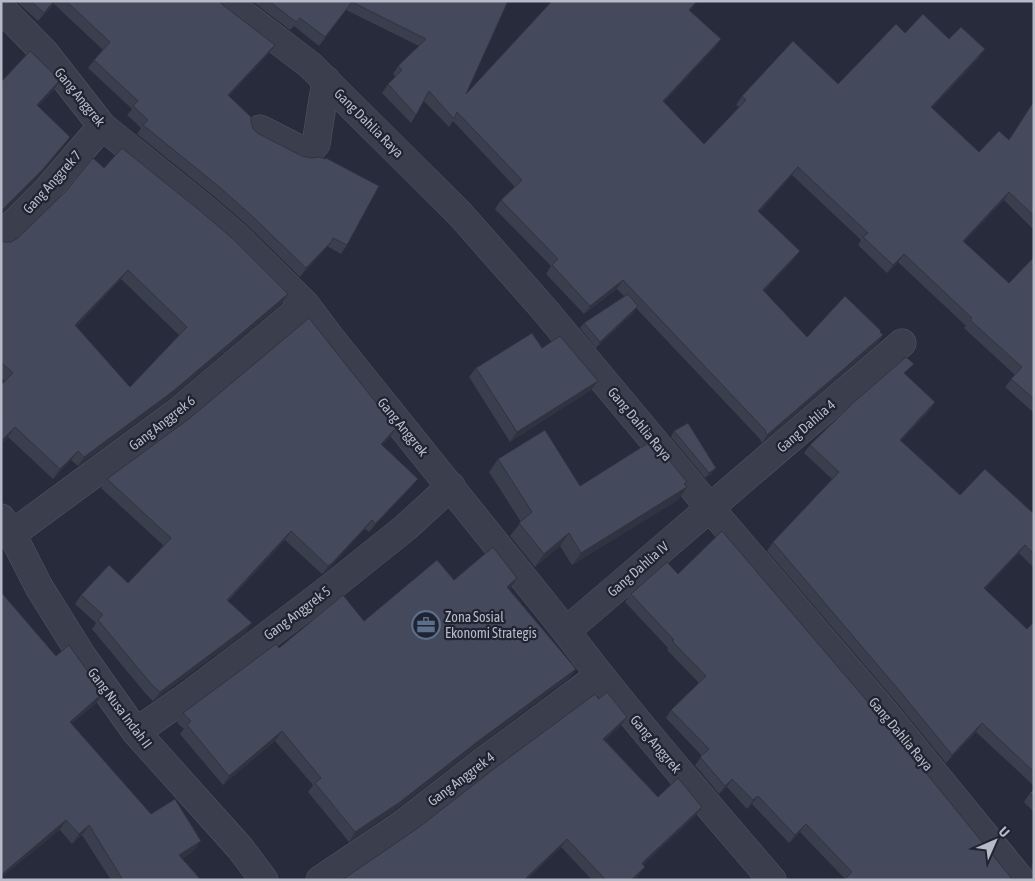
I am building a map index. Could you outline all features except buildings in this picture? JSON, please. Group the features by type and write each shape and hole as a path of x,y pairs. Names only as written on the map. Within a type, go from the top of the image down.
{"street":[{"name":"Gang Dahlia Raya","path":"226,1 310,65 460,214 543,308 885,713 1021,880"},
{"name":"Gang Anggrek","path":"6,23 45,53 102,126 229,230 305,304 600,676 772,880"},
{"path":"260,129 303,151 308,152 312,150 316,144 326,80"},
{"name":"Gang Anggrek 7","path":"1,236 48,189 102,126"},
{"name":"Gang Anggrek 6","path":"7,526 175,414 305,304"},
{"name":"Gang Dahlia 4","path":"710,508 902,343"},
{"name":"Gang Anggrek 5","path":"136,732 182,700 325,592 405,528 451,486"},
{"name":"Gang Dahlia IV","path":"566,631 710,508"},
{"name":"Gang Nusa Indah II","path":"7,526 39,587 82,656 136,732 240,848 264,880"},
{"name":"Gang Anggrek 4","path":"320,880 403,824 484,761 600,676"}],"place":[{"name":"Zona Sosial Ekonomi Strategis","path":"426,625"}]}
